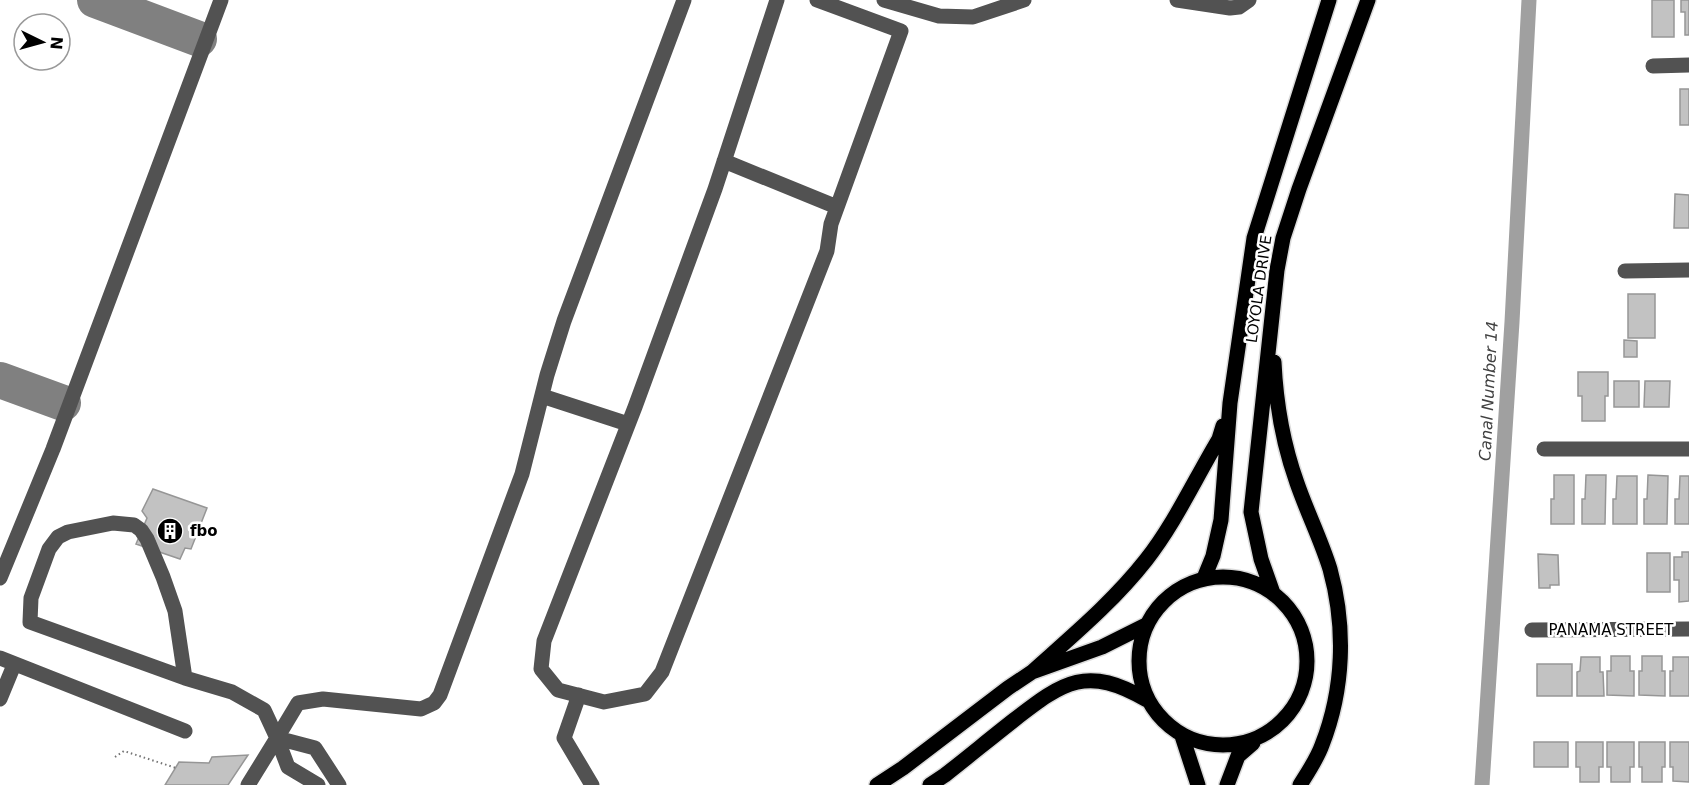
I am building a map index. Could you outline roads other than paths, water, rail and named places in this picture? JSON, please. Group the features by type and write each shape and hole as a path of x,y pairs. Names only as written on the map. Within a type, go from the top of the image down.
{"main road":[{"name":"LOYOLA DRIVE","path":"1204,578 1218,539 1221,520 1230,403 1254,238 1329,0"},
{"name":"LOYOLA DRIVE","path":"1273,593 1261,560 1251,512 1277,270 1299,189 1368,0"},
{"path":"1272,312 1275,390 1284,438 1297,483 1329,567 1340,614 1341,648 1334,706 1322,746 1300,785"},
{"path":"878,785 1008,687 1032,672 1116,595 1147,559 1178,512 1219,439 1230,403"},
{"path":"1227,785 1238,756 1256,740 1278,727 1294,707 1305,684 1308,658 1303,633 1291,611 1273,593 1252,581 1228,576 1204,578 1180,588 1161,604 1146,625 1139,650 1139,675 1147,699 1162,721 1182,736 1206,745 1231,746 1256,740"},
{"path":"1032,672 1102,647 1146,625"},
{"path":"930,785 1045,696 1065,685 1087,680 1115,683 1147,699"},
{"path":"1182,736 1198,785"}],"street":[{"path":"0,578 56,439 221,0"},
{"path":"248,785 298,703 323,699 421,709 434,703 440,695 511,510 564,321 684,0"},
{"path":"777,0 724,161 628,424 544,641 541,669 558,690 604,702 645,693 662,672 827,251 831,224 901,31 817,0"},
{"path":"884,0 907,4 939,16 973,17 1024,0"},
{"path":"1177,0 1230,8 1239,7 1249,0"},
{"path":"1653,66 1689,65"},
{"path":"724,161 837,207"},
{"path":"1625,271 1689,270"},
{"path":"542,396 628,424"},
{"path":"1544,449 1689,449"},
{"path":"185,678 175,611 160,569 141,530 134,525 113,524 68,532 58,537 49,549 31,598 30,622 185,678 232,692 264,710 288,767 318,785"},
{"name":"PANAMA STREET","path":"1532,630 1689,629"},
{"path":"0,699 7,662 185,731"},
{"path":"579,695 564,738 592,785"},
{"path":"277,738 315,748 339,785"}],"waterway":[{"name":"Canal Number 14","path":"1482,785 1512,322 1529,0"}],"place":[{"name":"fbo","path":"170,531"}]}
